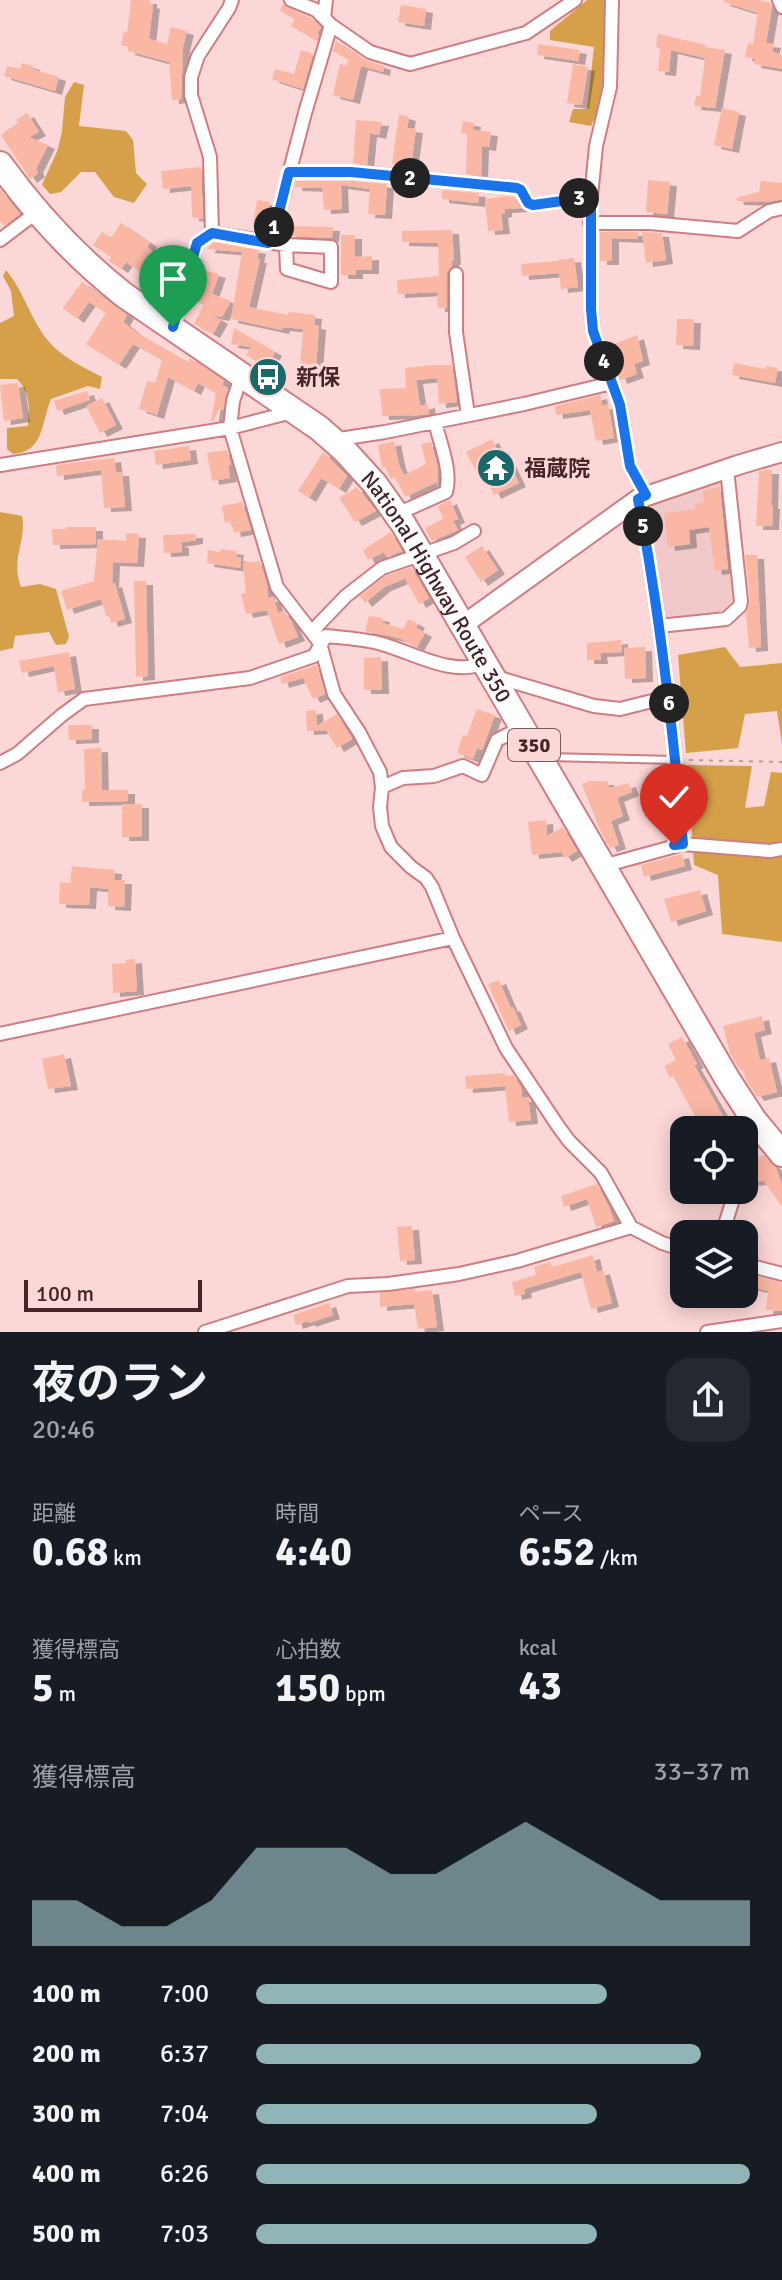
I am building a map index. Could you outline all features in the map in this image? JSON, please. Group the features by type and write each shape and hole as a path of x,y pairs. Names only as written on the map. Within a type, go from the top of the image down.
{"highway":[{"name":"National Highway Route 350","path":"0,164 53,231 99,275 297,411 333,440 375,484 397,514 751,1116"},
{"name":"National Highway Route 350","path":"758,1125 782,1154"}],"street":[{"path":"212,233 210,157 191,95 191,77 198,56 232,0"},
{"path":"291,0 316,10 370,52 410,64 526,33 575,0"},
{"path":"268,243 278,216 328,22 326,0"},
{"path":"612,0 610,87 596,146 591,197 591,309 593,331 620,405 630,466 642,497 683,844"},
{"path":"779,0 782,7"},
{"path":"289,172 351,172 517,188 533,205 591,197"},
{"path":"590,223 650,223 738,231 769,211 782,208"},
{"path":"0,240 37,212"},
{"path":"173,327 197,243 212,233 286,245"},
{"path":"456,274 456,332 468,415"},
{"path":"242,374 233,401 230,428 277,587 317,638 334,694 380,772 382,826 391,847 432,887 506,1048 569,1141 601,1173 631,1227 670,1246"},
{"path":"333,440 435,422 612,383"},
{"path":"0,465 230,428 297,411"},
{"path":"397,514 446,492 448,478 435,422"},
{"path":"463,625 642,497 782,452"},
{"path":"659,626 726,619 740,606 727,469"},
{"path":"0,763 17,754 84,699 250,678 314,656 318,625 346,596 382,568 454,543 474,531"},
{"path":"317,638 326,636 379,643 445,665 476,667 503,679 594,706 620,709 668,697"},
{"path":"382,787 403,778 434,776 463,766 482,775 497,740 523,727"},
{"path":"603,866 683,844 770,851 782,849"},
{"path":"0,1034 453,938"},
{"path":"205,1332 348,1286 459,1274 517,1261 631,1227"},
{"path":"758,1268 782,1274"},
{"path":"707,1332 782,1321"}],"lane":[{"path":"540,757 675,760"}],"path":[{"path":"675,760 782,762"}],"shaded area":[{"path":"587,0 606,0 603,101 591,126 569,122 573,109 587,109 594,47 550,40 550,31"},
{"path":"74,82 84,85 79,126 126,131 133,140 136,173 147,184 134,203 114,197 95,172 81,172 61,192 50,194 42,185 58,149 65,97"},
{"path":"6,270 53,346 102,377 100,389 88,386 51,399 36,442 31,448 13,454 7,449 7,428 28,426 29,407 25,390 17,379 0,379 0,323 14,316 11,291 3,276"},
{"path":"726,477 736,610 666,617 642,505"},
{"path":"0,512 22,516 17,567 21,587 40,584 56,589 69,637 66,644 56,645 49,632 15,636 13,648 0,651"},
{"path":"725,647 740,667 782,663 782,744 777,711 745,714 738,748 686,753 678,655"},
{"path":"688,765 752,766 745,808 764,806 771,772 782,773 782,942 722,934 718,875 694,865"}],"building":[{"path":"131,0 150,0 153,5 149,39 167,44 171,27 187,31 183,47 181,99 172,100 169,62 128,51 129,47 121,45 124,32 127,33"},
{"path":"724,0 771,3 766,43 774,44 772,52 782,55 782,69 754,64 755,59 745,57 748,43 753,44 758,13"},
{"path":"283,4 311,18 321,27 317,41 291,26 295,19 280,11"},
{"path":"401,5 426,9 424,26 398,22"},
{"path":"658,34 725,50 715,108 694,106 696,96 700,96 705,58 671,50 669,72 658,71"},
{"path":"336,41 365,60 384,66 383,72 361,66 353,100 333,95 340,64 346,66 349,60 333,51"},
{"path":"538,44 580,50 578,61 537,55"},
{"path":"301,50 313,54 303,89 272,79 275,69 294,74"},
{"path":"22,63 59,77 55,91 4,76 7,66 20,69"},
{"path":"573,64 588,67 582,105 567,103"},
{"path":"722,108 739,112 732,149 714,145"},
{"path":"27,113 39,132 29,137 48,145 36,169 38,173 30,179 1,135"},
{"path":"399,114 409,117 407,128 416,129 411,166 392,164"},
{"path":"356,120 382,122 379,135 370,133 367,165 353,163"},
{"path":"463,121 474,123 473,130 491,132 489,147 482,146 481,176 466,174 467,134 461,133"},
{"path":"201,167 203,219 192,217 191,186 163,189 161,171"},
{"path":"648,180 670,182 667,214 646,212"},
{"path":"296,181 387,184 385,215 368,214 370,189 341,185 342,209 324,210 322,188 295,187"},
{"path":"761,181 782,183 782,199 737,201 736,198 759,192"},
{"path":"0,189 20,214 4,226 0,221"},
{"path":"442,190 479,193 478,203 442,199"},
{"path":"514,197 521,208 505,209 505,213 501,214 503,230 488,231 485,199"},
{"path":"257,200 270,202 264,228 253,226"},
{"path":"121,223 150,243 147,247 158,255 152,264 156,267 149,278 126,262 121,269 109,261 111,257 93,245 102,232 111,238"},
{"path":"289,226 333,227 332,238 289,236"},
{"path":"452,230 454,261 447,273 447,308 438,308 437,292 398,294 397,280 439,276 438,243 402,242 402,231"},
{"path":"600,232 638,232 638,239 612,238 612,261 600,261"},
{"path":"642,232 662,233 666,260 646,263"},
{"path":"341,235 355,235 355,257 372,256 372,270 356,270 356,275 341,275"},
{"path":"214,242 259,250 257,259 260,259 249,307 288,315 288,312 315,315 314,325 319,326 316,367 300,365 303,329 283,327 282,330 231,319 242,252 207,249"},
{"path":"574,258 578,287 561,289 559,273 522,276 521,264"},
{"path":"200,269 219,274 212,294 231,301 222,317 212,315 221,320 213,334 194,324 204,304 191,298"},
{"path":"82,282 127,315 123,322 137,333 188,362 190,358 224,381 222,385 228,388 223,410 219,409 213,422 216,393 198,383 194,391 168,377 157,415 139,409 147,381 155,383 162,360 133,344 119,365 86,344 106,313 89,302 77,319 63,308"},
{"path":"677,319 694,319 693,346 676,345"},
{"path":"234,328 275,352 267,367 246,355 251,347 231,344"},
{"path":"637,335 643,361 634,364 637,374 620,380 611,354 617,352 614,344"},
{"path":"734,363 778,368 775,383 732,375"},
{"path":"452,365 457,402 439,404 437,378 416,380 420,406 428,404 429,414 382,416 380,389 406,388 405,368"},
{"path":"18,383 23,418 4,421 0,385"},
{"path":"87,391 90,400 57,411 54,401"},
{"path":"600,395 602,406 608,404 614,438 596,441 590,410 556,415 555,406"},
{"path":"102,398 116,425 100,433 86,406"},
{"name":"福蔵院","path":"492,439 497,450 502,448 519,483 494,495 488,482 493,481 489,471 478,474 466,452"},
{"path":"394,441 404,475 426,464 421,444 431,442 438,468 438,486 437,482 405,497 395,477 391,479 382,467 378,445"},
{"path":"189,446 191,460 156,465 154,451"},
{"path":"227,450 230,478 212,481 207,453"},
{"path":"323,452 347,476 339,489 321,478 309,498 298,491"},
{"path":"114,458 116,472 122,472 125,507 104,508 101,470 57,476 56,465"},
{"path":"772,470 772,526 756,526 759,471"},
{"path":"357,487 376,511 355,522 339,498"},
{"path":"720,487 728,569 715,571 709,527 689,530 690,544 668,547 664,513 695,509 695,504 704,502 703,490"},
{"path":"450,500 458,519 453,521 458,530 432,541 425,528 443,519 438,506"},
{"path":"242,502 251,530 234,533 232,522 225,523 222,506"},
{"path":"96,527 96,544 53,545 52,529"},
{"path":"391,532 402,551 387,557 384,552 368,560 363,550"},
{"path":"126,533 139,534 137,563 113,562 112,584 115,583 125,619 111,623 101,599 67,610 61,591 94,581 98,539 126,541"},
{"path":"196,534 196,540 177,543 182,544 182,552 164,553 163,535"},
{"path":"482,546 498,570 481,582 465,557"},
{"path":"221,549 237,551 236,557 241,558 240,568 207,563 208,550 220,552"},
{"path":"745,555 757,555 761,647 749,648 746,613 750,600"},
{"path":"260,561 268,598 273,597 278,613 284,611 298,637 279,644 267,610 246,614 241,594 246,593 243,563"},
{"path":"411,567 429,598 419,604 403,575 404,579 384,587 365,603 360,596 386,576"},
{"path":"134,581 146,581 148,676 136,677"},
{"path":"369,616 383,618 382,623 403,629 411,620 418,624 416,628 425,633 417,647 399,638 365,631"},
{"path":"621,640 622,652 600,653 601,660 587,660 587,643"},
{"path":"645,647 646,678 625,679 624,648"},
{"path":"69,652 75,689 58,692 54,666 22,673 19,661"},
{"path":"381,657 382,690 364,690 364,658"},
{"path":"317,665 325,694 313,699 303,678 282,684 280,677"},
{"path":"477,709 495,715 482,750 477,748 473,759 457,753"},
{"path":"316,710 317,726 337,714 352,739 337,748 326,730 307,731 306,711"},
{"path":"68,725 92,725 92,739 69,740"},
{"path":"101,748 102,790 128,790 128,801 82,802 82,790 85,790 84,749"},
{"path":"607,781 609,788 629,783 632,792 617,798 623,816 611,821 619,845 610,848 599,828 582,784"},
{"path":"122,804 142,804 142,837 122,837"},
{"path":"546,820 547,836 563,827 577,851 565,858 561,852 532,855 528,822"},
{"path":"682,854 685,866 644,877 641,865"},
{"path":"72,866 115,870 114,880 125,880 124,907 108,906 108,889 90,887 89,905 59,904 60,882 70,883"},
{"path":"700,890 706,911 671,922 664,899"},
{"path":"135,959 137,991 113,993 112,964"},
{"path":"499,980 521,1025 509,1031 488,984"},
{"path":"762,1016 765,1030 754,1033 760,1060 769,1058 777,1092 757,1097 730,1053 723,1026"},
{"path":"682,1037 723,1116 695,1116 664,1066 676,1060 668,1044"},
{"path":"64,1054 71,1086 48,1089 42,1059"},
{"path":"505,1073 505,1076 513,1075 521,1087 522,1098 528,1097 531,1120 509,1122 505,1086 466,1089 465,1076"},
{"path":"764,1155 776,1168 782,1185 782,1207 764,1181 758,1181 758,1157"},
{"path":"597,1184 614,1221 596,1227 587,1199 564,1207 561,1196"},
{"path":"412,1226 415,1260 400,1261 397,1227"},
{"path":"593,1255 597,1272 603,1270 612,1303 591,1309 581,1272 524,1289 525,1294 515,1296 512,1282 536,1275 534,1267 550,1262 552,1267"},
{"path":"758,1277 782,1283 782,1311 766,1310 768,1291 758,1288"},
{"path":"414,1289 415,1292 432,1290 437,1327 418,1329 414,1304 380,1307 380,1293"},
{"path":"329,1303 333,1315 296,1325 293,1315"}],"place":[{"name":"新保","path":"268,377"},
{"name":"福蔵院","path":"496,468"}],"route":[{"path":"173,327 197,243 212,233 268,243 289,172 351,172 517,188 533,205 591,197 593,331 620,405 630,466 646,495 638,499 654,583 683,844 674,845"}]}
